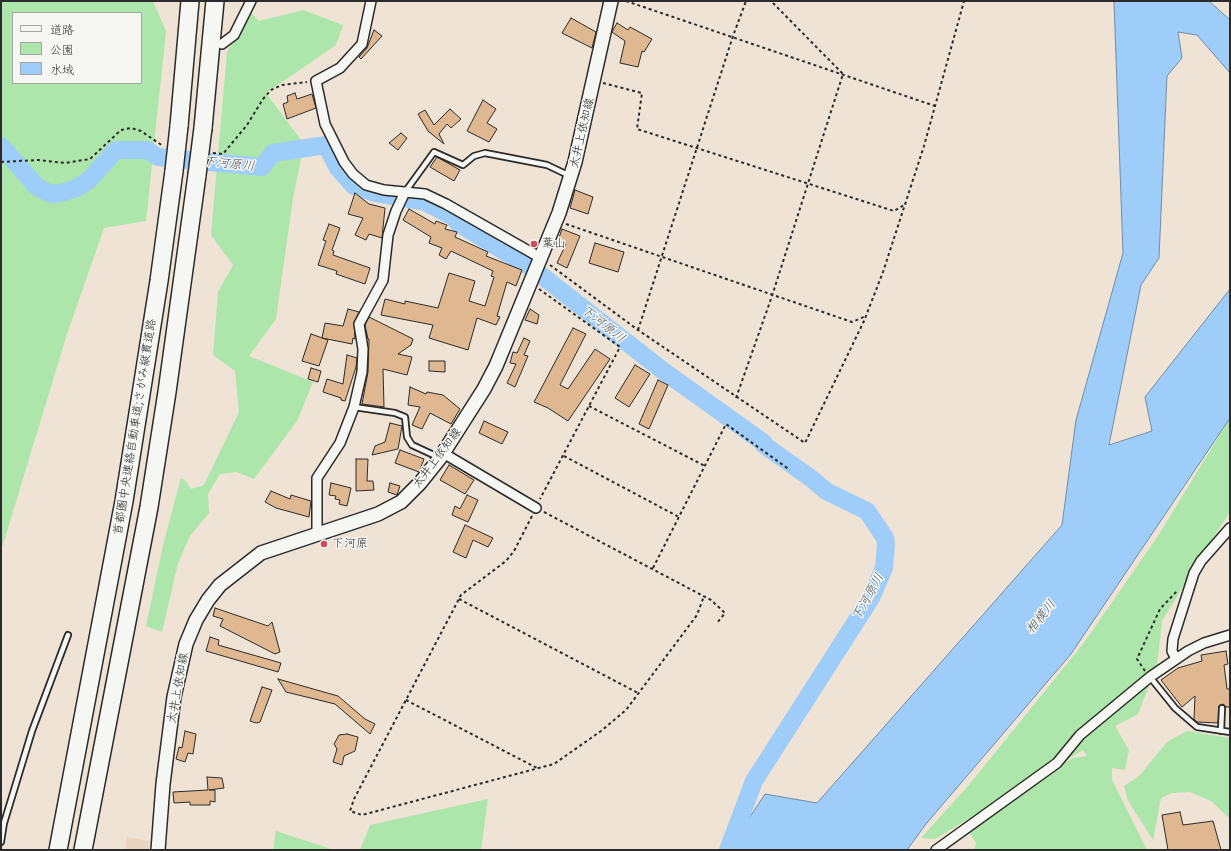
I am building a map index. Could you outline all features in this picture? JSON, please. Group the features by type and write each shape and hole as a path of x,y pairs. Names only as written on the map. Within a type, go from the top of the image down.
{"highway":[{"name":"首都圏中央連絡自動車道;さがみ縦貫道路","path":"58,850 124,501 159,281 179,126 190,1"},
{"name":"首都圏中央連絡自動車道;さがみ縦貫道路","path":"83,850 149,508 168,392 203,128 215,1"}],"main road":[{"name":"太井上依知線","path":"158,850 163,784 175,691 186,644 196,620 220,584 261,553 317,533 378,514 401,502 420,483 441,456 484,389 541,260 556,221 572,176 611,1"}],"street":[{"path":"222,44 234,35 251,1"},
{"path":"371,1 362,44 340,68 316,81 325,124 334,145 353,174 366,185 384,190 425,194 446,204 541,260"},
{"path":"317,533 317,478 340,443 354,407 362,372 363,349 359,324 383,280 388,235 396,212 405,193"},
{"path":"441,456 536,508"},
{"path":"1176,659 1172,651 1173,639 1194,572 1201,561 1230,528"},
{"path":"936,850 1057,763 1080,735 1150,677 1176,659 1204,643 1230,635"}],"lane":[{"path":"405,193 434,152 463,165 474,156 485,153 547,165 572,176"},
{"path":"354,407 395,413 405,417 408,437 412,445 441,456"},
{"path":"1,842 4,823 32,731 68,635"},
{"path":"1150,677 1175,708 1197,727 1230,732"},
{"path":"1221,731 1222,708"}],"path":[{"path":"626,1 733,36 935,106"},
{"path":"638,330 733,36 746,1"},
{"path":"771,1 843,74"},
{"path":"541,260 736,398 805,443 866,316 906,204 964,1"},
{"path":"736,398 772,296 843,74"},
{"path":"594,81 642,93 637,129 894,211 906,204"},
{"path":"1,162 38,160"},
{"path":"556,221 772,296 852,322 866,316"},
{"path":"531,283 620,348 514,551 506,561 461,595 354,799 350,811 362,815 554,764 601,731 626,710 697,614 704,596"},
{"path":"589,406 705,466"},
{"path":"653,568 726,424 790,470"},
{"path":"563,455 679,517"},
{"path":"536,508 653,568 711,600 725,613 717,623"},
{"path":"1150,677 1137,659 1160,609 1179,588"},
{"path":"459,599 638,694"},
{"path":"406,700 538,768"}],"shaded area":[{"path":"127,837 150,841 149,850 125,850"}],"green space":[{"path":"1,1 153,1 166,31 146,221 104,228 67,334 1,551"},
{"path":"303,10 343,25 336,45 266,93 304,144 293,198 276,319 249,356 313,382 297,421 254,479 236,472 220,474 208,494 209,513 190,536 178,563 162,632 146,626 164,541 181,478 184,479 191,489 204,485 239,412 235,371 213,355 218,292 233,265 211,235 227,52 251,13 259,21"},
{"path":"1230,418 1230,512 1162,621 1157,666 1138,714 1115,726 1129,750 1125,770 1112,768 1112,780 1147,850 974,850 976,843 969,832 1046,774 1073,758 1087,756 1083,750 935,839 921,838 968,786 1083,644 1158,536"},
{"path":"1187,731 1230,738 1230,819 1211,801 1190,792 1172,793 1161,798 1153,840 1128,801 1124,786 1139,776 1167,742"},
{"path":"488,799 481,850 360,850 370,825"},
{"path":"276,831 334,850 273,850"}],"water":[{"name":"相模川","path":"1114,1 1209,1 1230,20 1230,73 1197,35 1178,32 1182,58 1167,76 1159,258 1141,285 1109,445 1152,431 1145,397 1230,289 1230,418 1071,654 926,824 907,850 728,850 765,794 817,803 1062,525 1076,420 1123,253"}],"building":[{"path":"571,18 596,32 592,48 562,33"},
{"path":"617,23 628,30 630,27 652,39 644,52 642,51 638,67 620,63 625,41 612,32"},
{"path":"374,30 382,36 361,59 359,57 367,48"},
{"path":"295,93 297,99 312,94 316,108 287,119 283,104 288,102 287,96"},
{"path":"483,100 496,109 487,123 497,129 489,142 467,131"},
{"path":"450,109 461,119 451,128 447,124 439,134 444,144 428,131 418,114 425,110 434,125"},
{"path":"401,133 407,138 398,150 389,143"},
{"path":"437,157 460,170 454,181 430,167"},
{"path":"575,190 593,197 588,214 570,208"},
{"path":"355,193 369,204 385,208 382,238 369,234 366,240 355,235 363,218 348,214"},
{"path":"409,209 435,224 436,221 447,225 445,229 457,232 455,237 488,252 486,256 522,270 516,286 507,282 497,316 500,317 496,325 477,318 468,350 429,338 433,325 381,315 385,299 405,304 405,301 438,308 449,273 475,281 469,301 485,306 494,277 491,276 493,271 451,251 446,259 439,255 442,248 429,243 431,237 403,220"},
{"path":"329,224 340,228 332,250 334,251 333,255 370,268 365,284 336,274 337,271 318,265 326,241 323,240"},
{"path":"562,229 580,236 567,268 557,263 566,244 558,241"},
{"path":"595,243 624,252 618,272 589,263"},
{"path":"348,309 359,312 354,322 355,339 353,338 352,344 322,338 325,323 343,326"},
{"path":"530,309 539,315 537,324 525,320"},
{"path":"369,317 413,339 411,345 398,354 412,357 407,375 383,369 384,407 362,404 368,372 369,339 365,325"},
{"path":"573,328 586,334 560,385 568,389 595,349 610,359 568,421 548,408 534,402"},
{"path":"311,334 328,340 319,366 302,361"},
{"path":"524,338 530,341 524,355 528,356 515,387 507,383 516,364 510,363 513,352 517,353"},
{"path":"347,355 357,358 356,367 345,401 341,400 341,398 323,392 327,379 343,384"},
{"path":"429,361 445,361 445,372 429,371"},
{"path":"635,365 650,374 629,407 615,398"},
{"path":"311,368 321,371 318,382 308,379"},
{"path":"658,380 668,385 649,429 639,424"},
{"path":"410,387 426,394 427,392 443,395 460,409 451,424 430,413 422,429 412,425 420,407 408,405"},
{"path":"484,421 508,432 502,444 479,433"},
{"path":"390,423 402,426 398,449 372,455 375,446 385,442"},
{"path":"400,450 424,459 419,472 395,463"},
{"path":"356,459 368,459 367,481 373,481 374,490 356,491"},
{"path":"449,465 474,480 465,494 440,480"},
{"path":"331,483 351,488 347,506 339,504 340,500 335,499 336,496 329,495"},
{"path":"390,483 400,486 397,495 388,492"},
{"path":"271,491 290,499 291,495 311,501 309,517 276,508 265,502"},
{"path":"467,495 478,500 468,522 452,515 455,506 460,509"},
{"path":"465,525 493,538 488,547 473,540 466,558 453,552"},
{"path":"215,608 268,626 272,622 280,652 275,654 220,626 223,619 213,616"},
{"path":"210,637 219,640 218,645 281,663 278,672 206,651"},
{"path":"1226,651 1228,664 1224,665 1227,689 1230,689 1230,707 1226,707 1223,704 1219,706 1218,723 1197,722 1194,719 1195,696 1182,707 1161,680 1178,668 1202,661 1201,655"},
{"path":"278,679 338,696 365,719 375,724 370,734 335,704 286,692"},
{"path":"262,687 272,690 260,722 256,723 250,721"},
{"path":"185,731 196,734 193,754 188,753 185,762 176,759 179,747 182,748"},
{"path":"347,734 358,737 355,751 344,756 342,765 333,762 337,749 334,744 339,735"},
{"path":"207,777 222,778 224,788 209,790 215,790 215,802 210,801 210,805 190,805 190,802 174,803 173,792 208,790"},
{"path":"1180,812 1183,825 1213,821 1221,850 1168,850 1162,815"}],"waterway":[{"name":"下河原川","path":"1,146 37,187 51,194 61,193 77,188 89,180 116,150 147,150 158,157 262,167 273,153 326,145 338,168 354,186 375,193 425,202 452,216 458,223 532,268 662,370 764,443 764,445 812,479 826,491 867,511 885,538 884,568 871,598 754,781 728,850"}],"place":[{"name":"葉山","path":"534,244"},
{"name":"下河原","path":"324,544"}]}
